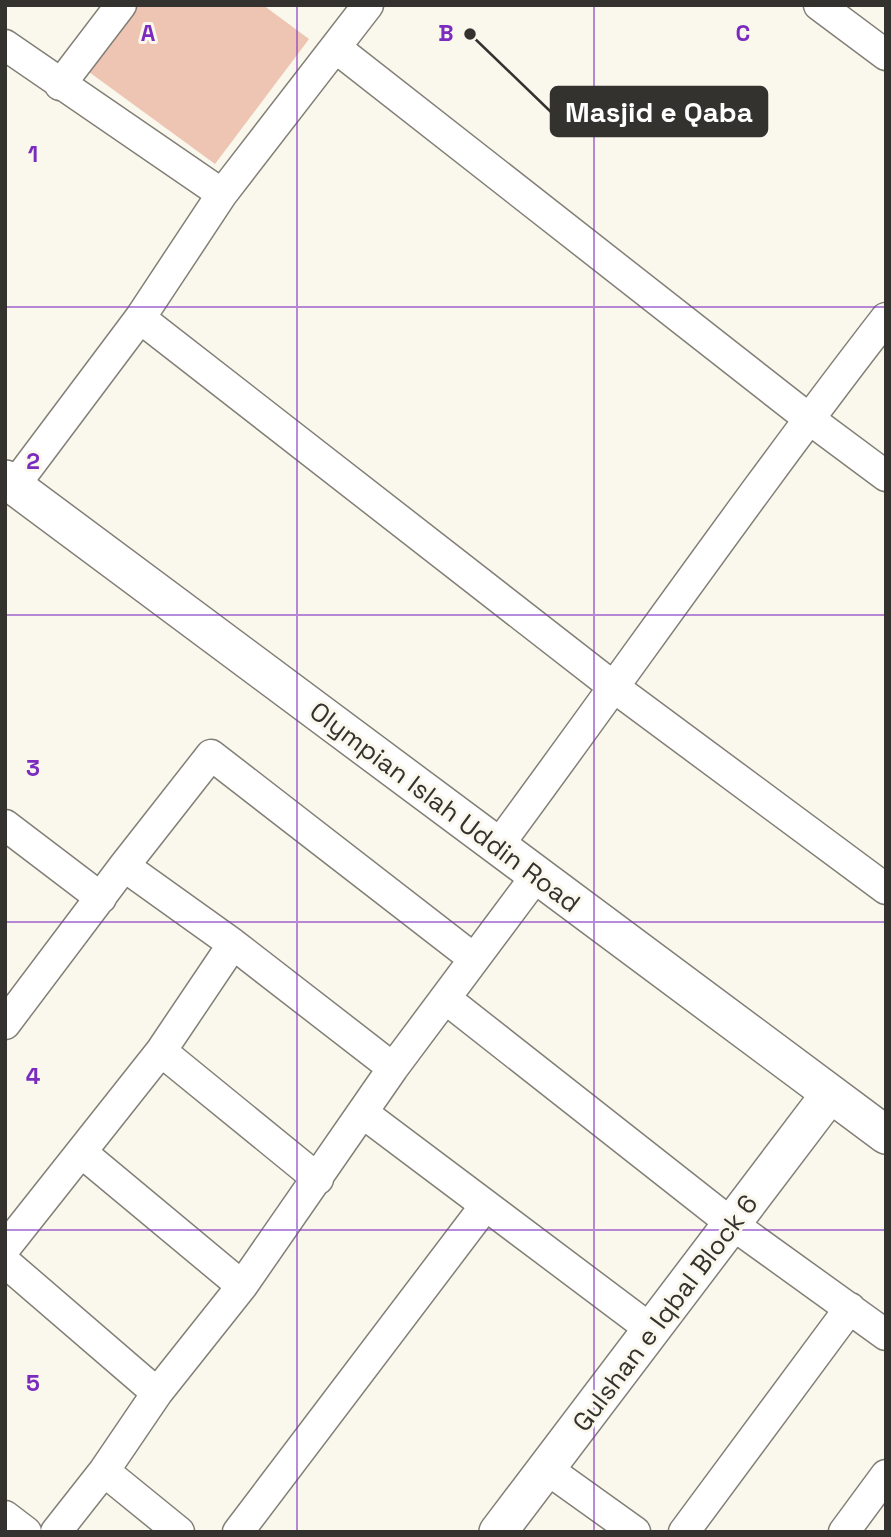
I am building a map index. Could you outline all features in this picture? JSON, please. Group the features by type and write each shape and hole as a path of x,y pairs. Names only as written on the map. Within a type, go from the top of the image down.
{"street":[{"path":"60,85 121,5"},
{"path":"8,483 140,318 222,194 368,5"},
{"path":"819,5 886,55"},
{"path":"5,45 222,194"},
{"path":"336,48 808,418 886,476"},
{"path":"140,318 615,688 886,888"},
{"path":"497,847 615,688 808,418 886,318"},
{"name":"Olympian Islah Uddin Road","path":"8,483 886,1135"},
{"path":"5,1024 211,755 473,958"},
{"path":"5,825 101,898"},
{"path":"124,866 233,944 393,1068"},
{"path":"56,1532 104,1471 157,1393 242,1286 393,1068 537,875"},
{"path":"5,1248 161,1051 233,944"},
{"path":"446,999 732,1224 886,1335"},
{"path":"161,1051 318,1179"},
{"name":"Gulshan e Iqbal Block 6","path":"498,1532 653,1331 830,1094"},
{"path":"363,1113 653,1331"},
{"path":"81,1152 242,1286"},
{"path":"238,1532 485,1206"},
{"path":"5,1262 157,1393"},
{"path":"684,1532 850,1308"},
{"path":"547,1469 635,1532"},
{"path":"104,1471 179,1532"},
{"path":"844,1532 886,1475"},
{"path":"5,1516 26,1532"}],"shaded area":[{"path":"139,5 263,5 309,39 215,164 89,72"}],"place":[{"name":"Masjid e Qaba","path":"470,34"}]}
